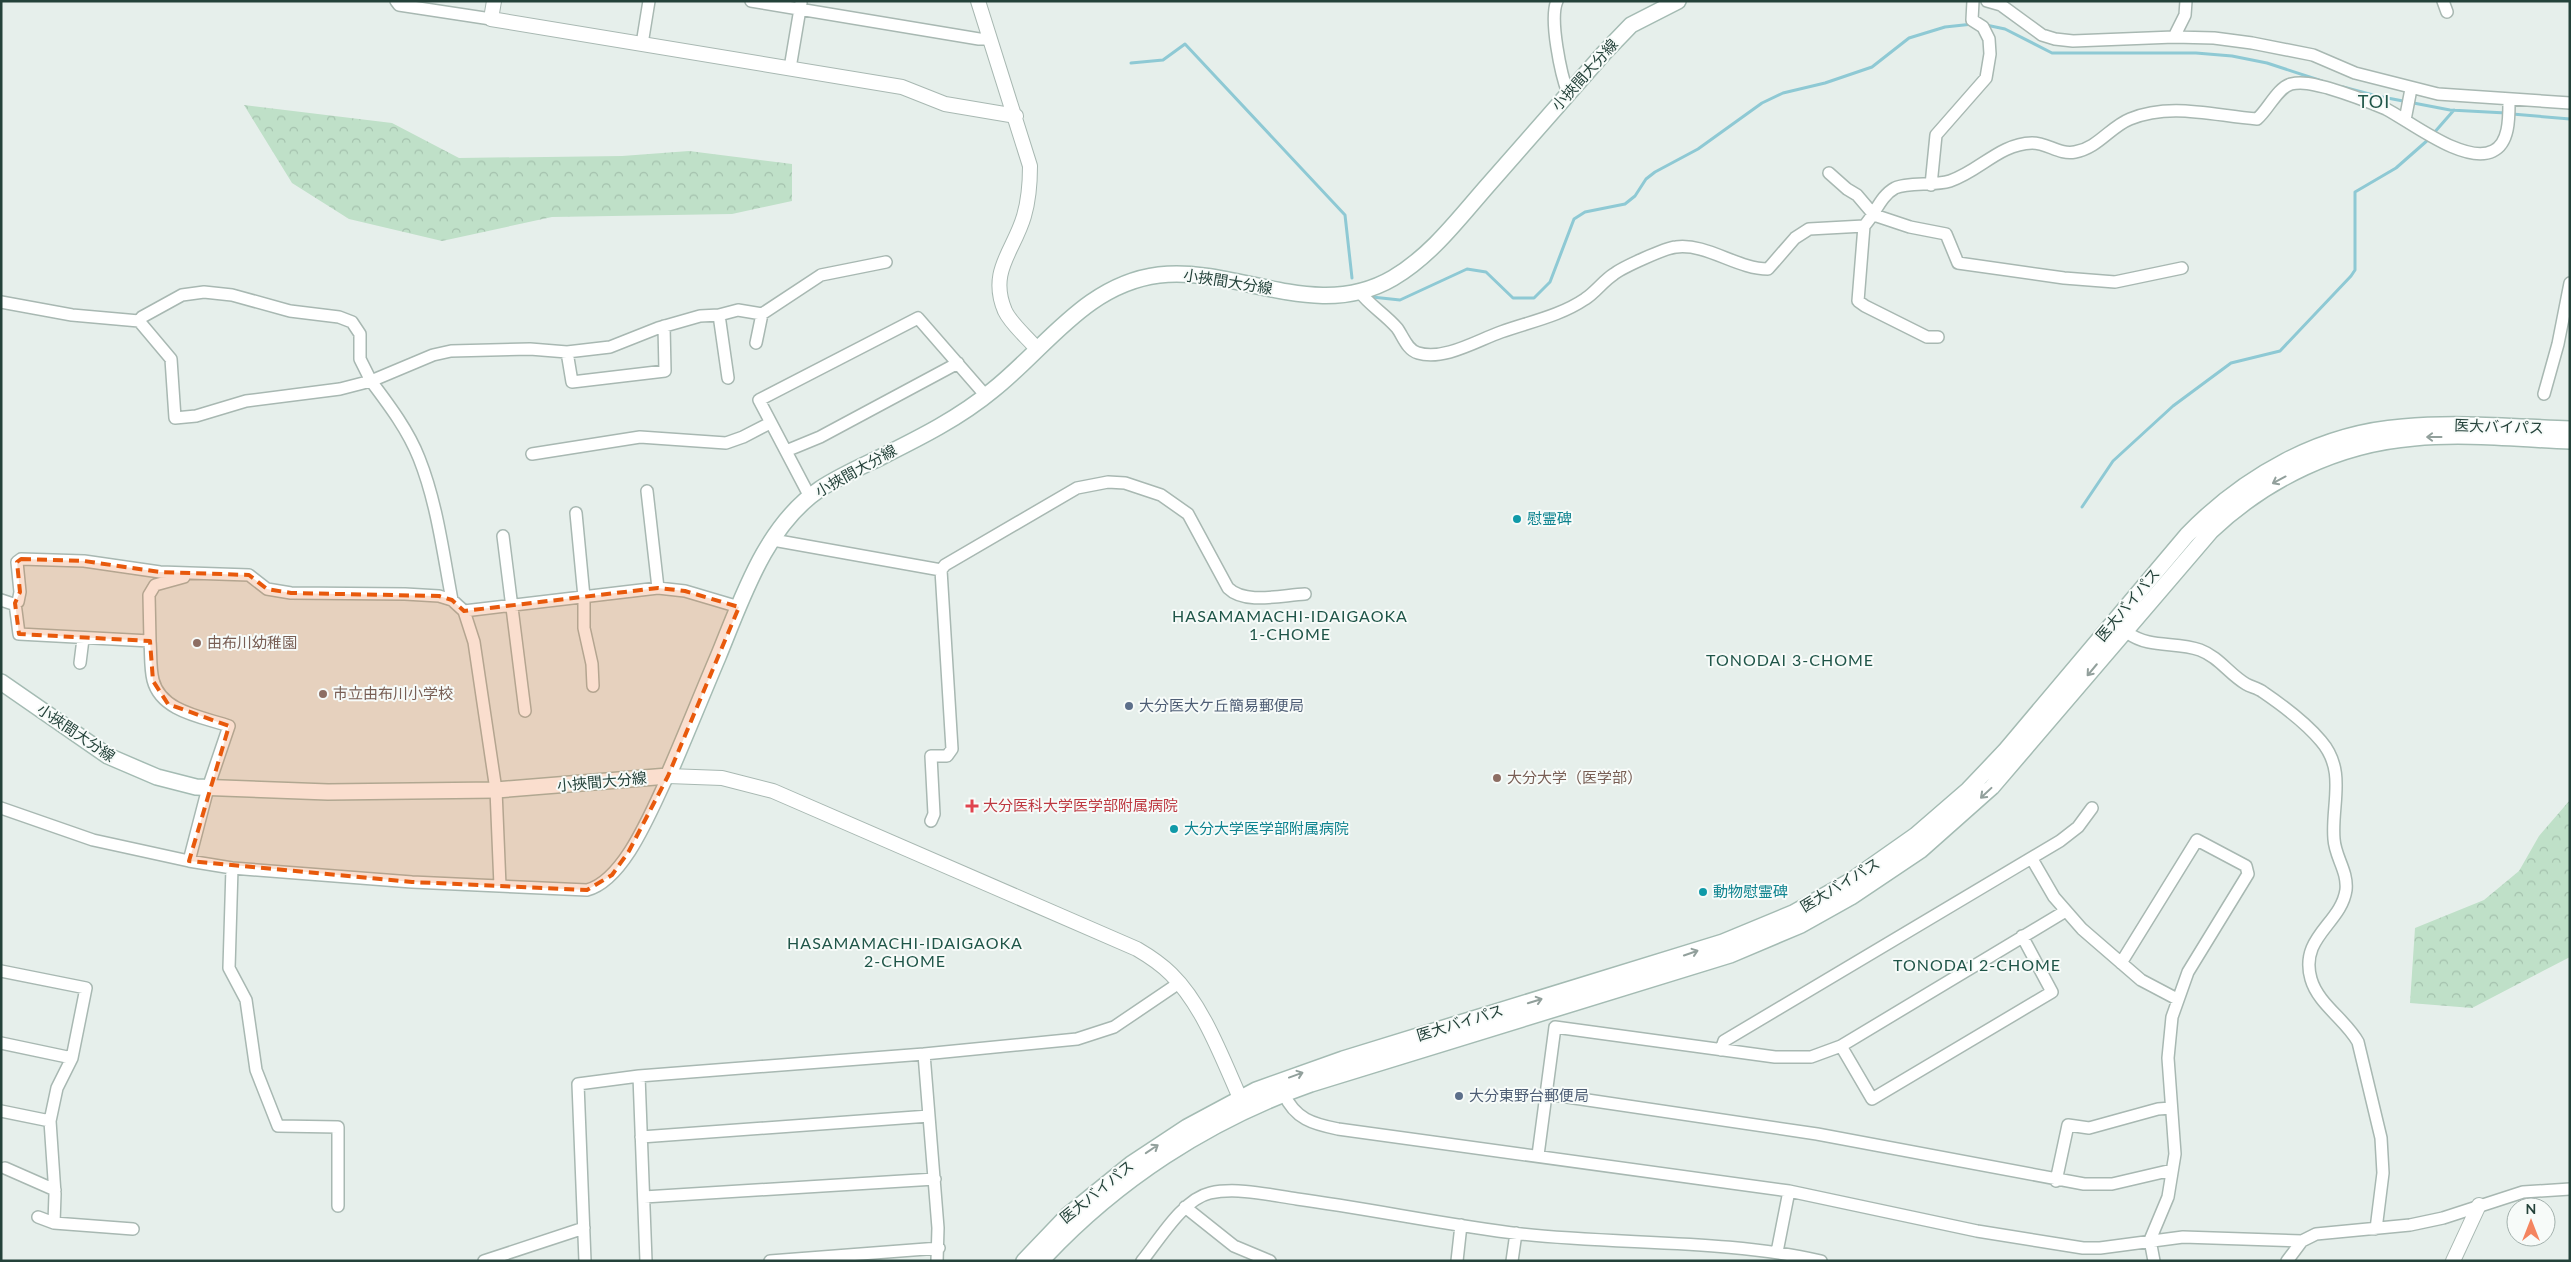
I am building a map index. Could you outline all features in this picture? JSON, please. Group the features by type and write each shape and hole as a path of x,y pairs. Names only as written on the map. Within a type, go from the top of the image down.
{"main road":[{"name":"小挾間大分線","path":"1,682 108,756 158,777 208,788 328,792 496,790 668,776 739,607 773,540 791,515 810,496 835,479 947,422 986,396 1064,322 1090,302 1118,287 1141,278 1182,274 1304,295 1330,296 1359,291 1390,280 1428,254 1568,93 1631,25 1678,1"},
{"name":"医大バイパス","path":"1041,1261 1091,1211 1124,1185 1243,1104 1285,1079 1343,1059 1731,940 1793,913 1852,880 1916,835 1968,790 2005,751 2203,519 2236,491 2299,454 2348,436 2402,427 2442,425 2570,429"},
{"name":"医大バイパス","path":"1024,1261 1068,1215 1131,1164 1187,1127 1243,1104 1284,1094 1730,955 1801,925 1851,897 1921,850 1992,787 2211,531 2242,503 2284,477 2354,449 2414,438 2570,441"}],"street":[{"path":"396,1 399,5 902,86 945,104 1016,116"},
{"path":"491,19 494,1"},
{"path":"642,44 649,1"},
{"path":"751,1 800,5 979,39 990,39"},
{"path":"978,1 1016,116 1030,166 1030,192 1024,217 1000,267 999,292 1005,313 1037,349"},
{"path":"1557,1 1555,22 1557,45 1564,84 1568,93"},
{"path":"1931,185 1936,135 1986,78 1990,54 1988,39 1983,27 1972,20 1973,1"},
{"path":"1987,1 2001,6 2042,35 2055,39 2073,41 2174,37 2242,42 2313,55 2355,73 2411,90 2438,94 2570,103"},
{"path":"2174,37 2185,15 2186,1"},
{"path":"790,68 800,5"},
{"path":"1938,337 1927,337 1858,301 1864,226 1874,215 1886,195 1896,188 1931,185 1952,180 2009,147 2033,143 2046,145 2057,152 2076,152 2100,142 2128,120 2148,113 2190,111 2257,119 2288,85 2299,82 2348,94 2405,120 2450,146 2465,152 2483,154 2494,151 2505,136 2509,118 2509,99"},
{"path":"2405,120 2411,90"},
{"path":"1829,173 1846,189 1857,195 1874,215 1910,227 1946,234 1958,263 2064,278 2115,282 2182,268"},
{"path":"1359,291 1396,327 1410,347 1417,353 1435,353 1470,346 1500,332 1533,323 1574,307 1588,298 1614,273 1676,247 1698,250 1768,269 1795,238 1809,229 1864,226"},
{"path":"1,302 72,315 138,321 171,359 175,418 196,416 246,400 340,389 371,381 433,355 451,351 530,349 567,352 610,347 664,326 700,316 719,315 738,310 762,314 821,275 886,262"},
{"path":"2544,394 2558,344 2570,283"},
{"path":"138,321 182,295 204,292 232,295 290,311 339,316 352,322 360,334 360,359 371,381 401,422 419,457 427,482 452,600"},
{"path":"756,343 762,314"},
{"path":"719,315 728,378"},
{"path":"810,496 758,400 918,318 986,396"},
{"path":"567,352 572,382 665,371 664,326"},
{"path":"786,451 820,438 958,363"},
{"path":"532,454 640,438 726,443 743,438 770,423"},
{"path":"931,821 934,814 931,756 947,756 952,749 942,570 945,565 1050,502 1077,488 1108,482 1125,483 1161,495 1188,514 1228,588 1236,596 1305,594"},
{"path":"647,491 658,588"},
{"path":"576,513 584,597 584,628 593,686"},
{"path":"503,536 525,711"},
{"path":"773,540 942,570"},
{"path":"1,600 18,602 20,592 17,562 21,559 84,561 127,568 195,574 249,575 267,589 291,594 405,594 439,596 452,600 464,611 474,642 496,790 500,886"},
{"path":"189,861 208,788 230,726 168,704 160,696 153,681 149,595 155,585 195,574"},
{"path":"464,611 658,588 685,591 739,607"},
{"path":"15,602 19,634 54,634 84,639 150,641"},
{"path":"2128,633 2149,643 2200,650 2214,656 2246,684 2262,691 2289,713 2321,741 2331,757 2337,782 2334,839 2336,852 2343,865 2346,891 2340,906 2311,947 2311,979 2319,994 2352,1031 2358,1042 2382,1138 2384,1173 2376,1228"},
{"path":"80,663 84,639"},
{"path":"1,808 93,840 189,861 232,868 587,890 597,887 612,875 629,851 668,776 722,778 762,787 1137,949 1164,967 1179,983 1205,1024 1243,1104"},
{"path":"1721,1050 1724,1041 2032,859 2078,827 2092,808"},
{"path":"2121,963 2197,840 2246,866 2248,874 2188,972 2177,999 2169,1038 2171,1108 2175,1154 2168,1197 2150,1240 2154,1261"},
{"path":"2032,859 2064,912 2141,980 2177,999"},
{"path":"232,868 228,968 246,1000 256,1070 278,1126 338,1127 338,1206"},
{"path":"1538,1155 1555,1027 1797,1059 1818,1055 1841,1046 2064,912"},
{"path":"1841,1046 1872,1099 2052,992 2022,936"},
{"path":"1,971 86,988 72,1058 57,1088 50,1121 55,1190 54,1223"},
{"path":"585,1261 578,1084 639,1076 924,1054 1088,1037 1114,1028 1179,983"},
{"path":"1,1043 72,1058"},
{"path":"924,1054 935,1179 939,1248 937,1261"},
{"path":"639,1076 646,1261"},
{"path":"1284,1094 1296,1113 1313,1124 1338,1129 1789,1191 1977,1231 2083,1248 2100,1248 2183,1237 2302,1241"},
{"path":"1547,1094 1817,1134 2056,1181 2112,1184 2172,1170"},
{"path":"2056,1181 2068,1125 2089,1128 2158,1108 2171,1108"},
{"path":"1,1112 50,1121"},
{"path":"641,1137 929,1116"},
{"path":"5,1168 55,1190"},
{"path":"644,1197 935,1179"},
{"path":"2287,1261 2302,1241 2316,1234 2338,1230 2376,1228 2443,1218 2523,1192 2570,1190"},
{"path":"1777,1252 1789,1191"},
{"path":"1158,1261 1145,1257 1185,1207 1196,1198 1211,1193 1233,1192 1342,1205 1516,1233 1777,1252 1821,1261"},
{"path":"2453,1261 2479,1206"},
{"path":"1185,1207 1234,1246 1270,1261"},
{"path":"38,1217 54,1223 133,1229"},
{"path":"1458,1261 1461,1225"},
{"path":"484,1261 522,1255 584,1228"},
{"path":"1512,1261 1516,1233"},
{"path":"770,1261 939,1248"}],"highlighted area":[{"path":"21,559 84,561 160,572 249,575 267,589 291,593 439,596 452,600 464,611 658,588 685,591 739,607 668,776 629,851 612,875 587,890 412,882 189,861 229,726 168,704 153,681 150,641 19,634 15,603 20,592 17,562"}],"green space":[{"path":"244,105 392,123 459,158 622,156 689,151 792,164 792,201 732,214 552,217 442,241 349,219 292,183"},
{"path":"2570,800 2570,957 2472,1008 2410,1003 2415,928 2484,900 2519,871 2539,836"}],"waterway":[{"path":"1372,297 1400,300 1467,269 1486,272 1513,298 1534,298 1550,282 1574,219 1585,212 1625,204 1635,196 1646,179 1655,172 1698,149 1762,103 1783,93 1825,83 1872,67 1909,38 1945,27 1973,24"},
{"path":"1986,25 2005,29 2052,53 2196,53 2232,56 2267,63 2322,81"},
{"path":"1131,63 1163,60 1185,44 1345,215 1352,278"},
{"path":"2343,87 2377,96 2450,110 2506,113"},
{"path":"2433,134 2454,110"},
{"path":"2512,114 2570,119"},
{"path":"2082,507 2113,461 2173,406 2231,363 2280,351 2351,276 2355,270 2355,192 2396,168 2429,139"}],"place":[{"name":"慰霊碑","path":"1517,519"},
{"name":"由布川幼稚園","path":"197,643"},
{"name":"市立由布川小学校","path":"323,694"},
{"name":"大分医大ケ丘簡易郵便局","path":"1129,706"},
{"name":"大分大学（医学部）","path":"1497,778"},
{"name":"大分医科大学医学部附属病院","path":"972,806"},
{"name":"大分大学医学部附属病院","path":"1174,829"},
{"name":"動物慰霊碑","path":"1703,892"},
{"name":"大分東野台郵便局","path":"1459,1096"}],"district":[{"name":"TOI","path":"2374,102"},
{"name":"HASAMAMACHI-IDAIGAOKA 1-CHOME","path":"1290,625"},
{"name":"TONODAI 3-CHOME","path":"1790,660"},
{"name":"HASAMAMACHI-IDAIGAOKA 2-CHOME","path":"905,952"},
{"name":"TONODAI 2-CHOME","path":"1977,965"}]}
